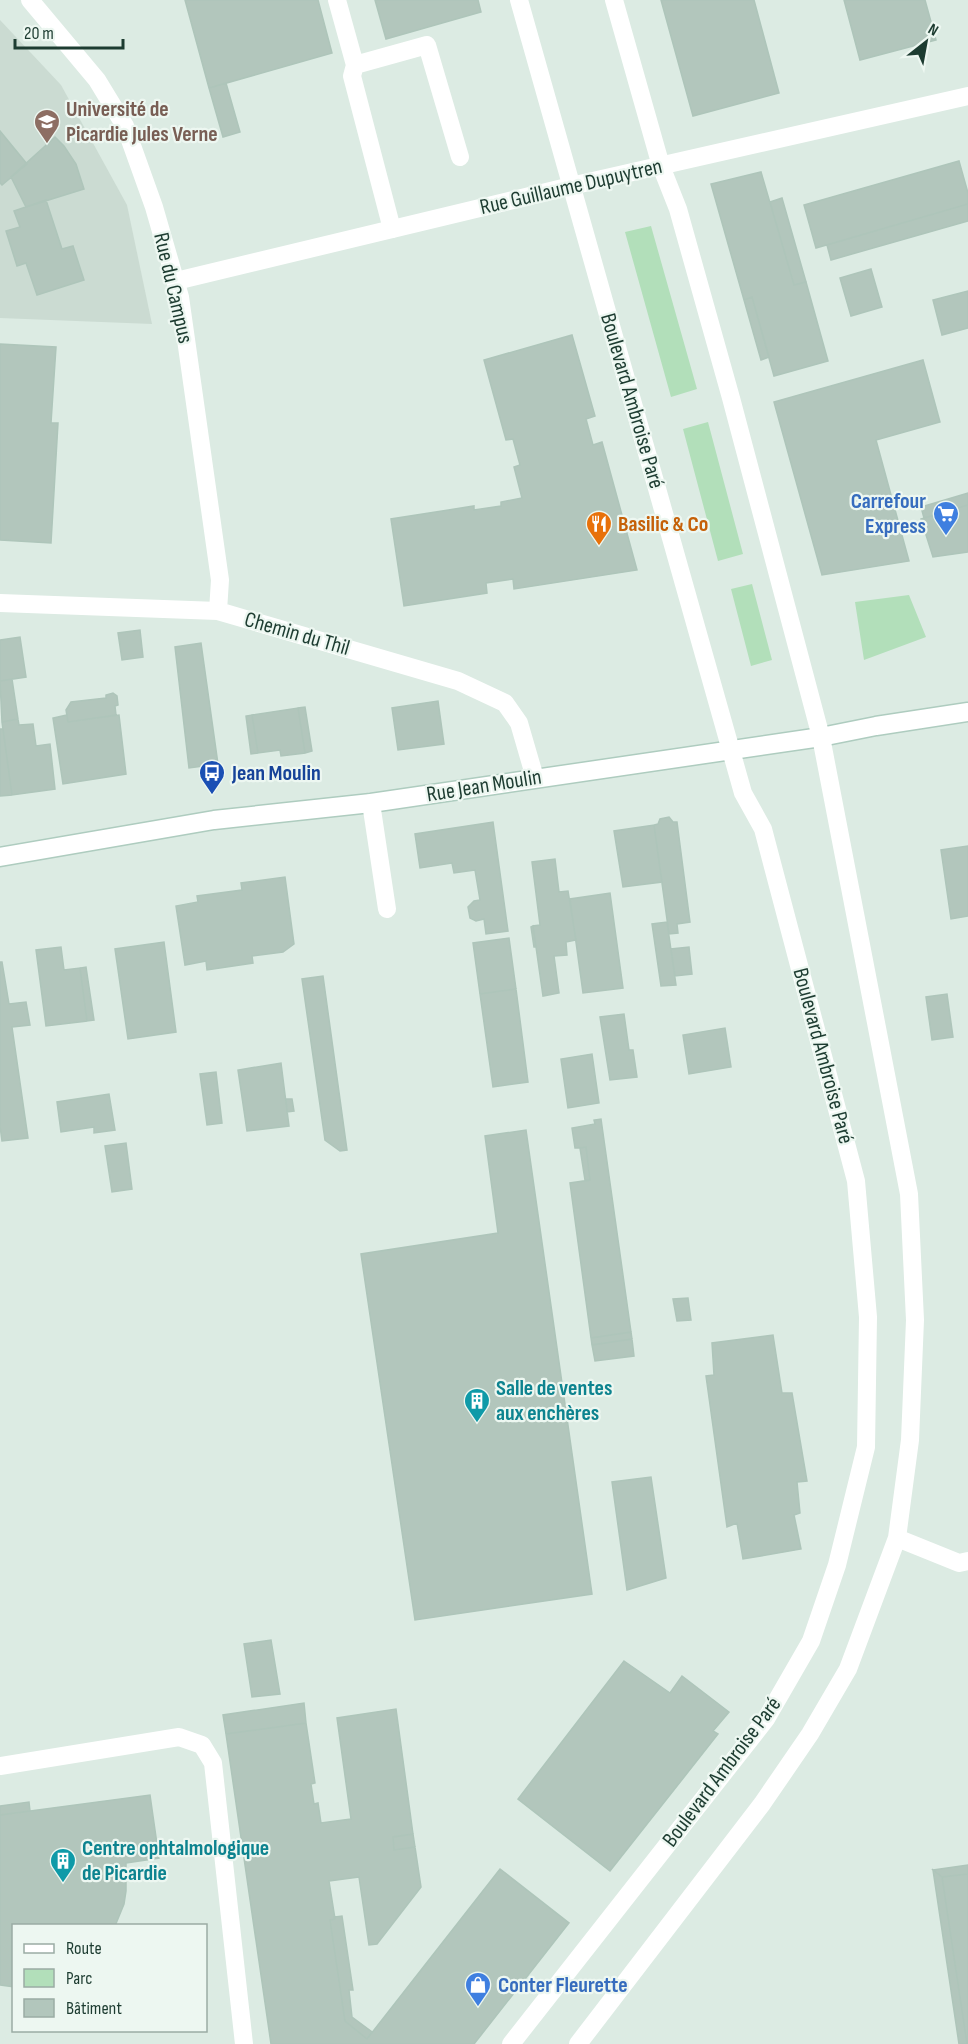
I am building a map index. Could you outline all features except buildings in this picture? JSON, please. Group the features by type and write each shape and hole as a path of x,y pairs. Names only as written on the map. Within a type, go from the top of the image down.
{"street":[{"name":"Rue du Campus","path":"30,0 97,81 125,126 154,207 180,297 220,580 218,611"},
{"path":"337,0 355,65 352,76 392,230"},
{"name":"Boulevard Ambroise Paré","path":"511,2044 766,1719 810,1641 837,1565 866,1447 868,1317 856,1181 763,829 743,793 519,0"},
{"name":"Boulevard Ambroise Paré","path":"578,2044 762,1804 810,1734 848,1669 897,1538 910,1440 914,1331 909,1194 821,737 678,209 661,166 614,0"},
{"path":"355,65 427,45 460,157"},
{"name":"Rue Guillaume Dupuytren","path":"176,281 571,186 968,96"},
{"name":"Chemin du Thil","path":"0,603 218,611 458,681 505,703 519,723 535,778"},
{"name":"Rue Jean Moulin","path":"0,857 214,820 371,803 821,737 968,712"},
{"path":"371,803 387,909"},
{"path":"897,1538 959,1563 968,1561"},
{"path":"0,1766 179,1737 202,1745 213,1763 244,2044"}],"shaded area":[{"name":"Université de Picardie Jules Verne","path":"0,20 61,85 127,205 152,324 0,318"}],"green space":[{"path":"651,226 697,389 671,397 625,232"},
{"path":"708,422 743,554 718,561 683,429"},
{"path":"752,584 772,660 751,666 731,589"},
{"path":"909,595 926,637 864,660 855,602"}],"place":[{"name":"Université de Picardie Jules Verne","path":"47,145"},
{"name":"Carrefour Express","path":"946,537"},
{"name":"Basilic & Co","path":"599,547"},
{"name":"Jean Moulin","path":"212,796"},
{"name":"Salle de ventes aux enchères","path":"477,1424"},
{"name":"Centre ophtalmologique de Picardie","path":"63,1884"},
{"name":"Conter Fleurette","path":"478,2008"}]}
